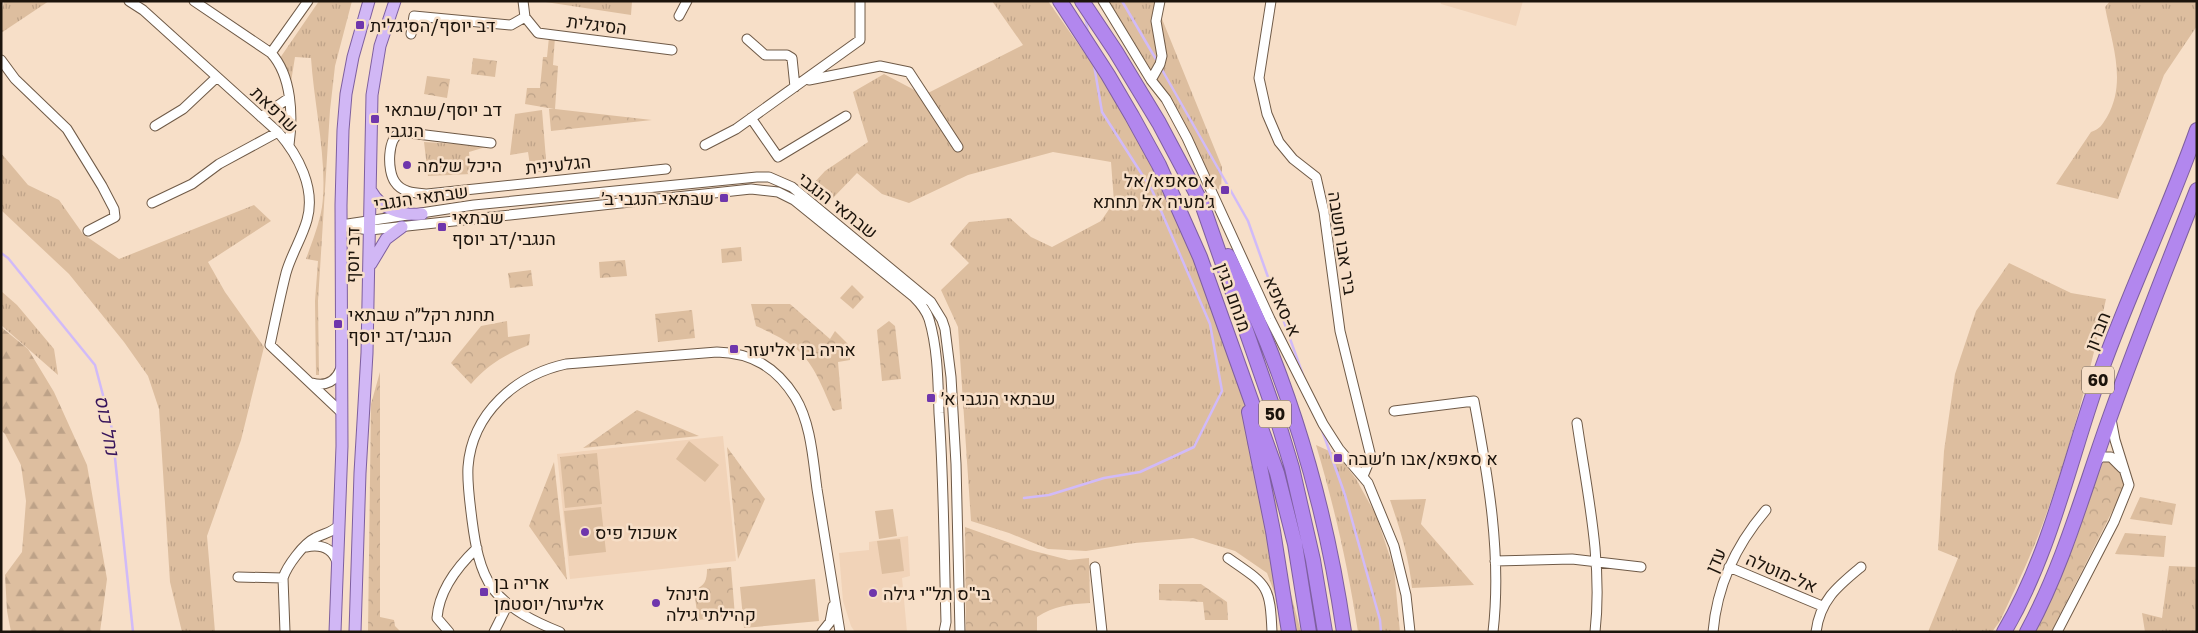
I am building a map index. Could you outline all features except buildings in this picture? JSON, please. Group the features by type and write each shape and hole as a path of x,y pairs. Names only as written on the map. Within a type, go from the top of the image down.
{"highway":[{"name":"מנחם בגין","path":"1060,1 1108,75 1159,165 1200,257 1277,473 1295,544 1309,632"},
{"name":"מנחם בגין","path":"1082,1 1180,158 1202,204 1279,425 1292,468 1313,560 1325,632"},
{"name":"חברון","path":"2004,632 2022,599 2045,543 2105,362 2162,224 2197,130"},
{"name":"60","path":"2028,632 2061,559 2111,416 2197,190"},
{"path":"1202,204 1245,290 1264,336 1302,441 1323,515 1336,576 1344,632"},
{"path":"1238,365 1271,523 1289,632"}],"main road":[{"name":"דב יוסף","path":"335,632 342,413 341,225 346,94 353,57 370,1"},
{"name":"דב יוסף","path":"355,632 369,268 372,118 375,73 380,46 395,1"},
{"path":"371,191 378,201 391,210 408,214 422,214"},
{"path":"369,268 380,246 391,234 402,227"}],"street":[{"name":"שרפאת","path":"130,1 143,10 278,132 289,145 305,175 310,206 307,221 287,272 270,345 342,413"},
{"path":"194,1 271,53 283,70 289,98 289,145"},
{"path":"271,53 308,1"},
{"path":"411,34 414,16 511,25 525,17 523,1"},
{"path":"679,16 687,1"},
{"path":"705,145 736,129 860,40 860,1"},
{"name":"א-סאפא","path":"1103,1 1151,80 1166,99 1187,138 1270,318 1323,424 1339,450 1362,476 1377,502 1394,546 1406,595 1410,632"},
{"path":"1151,80 1160,64 1162,56 1156,21 1160,1"},
{"name":"ביר אבו חשבה","path":"1271,1 1259,78 1267,114 1279,142 1293,159 1316,176 1324,212 1340,330 1371,457 1362,476"},
{"name":"הסיגלית","path":"525,17 538,32 672,50"},
{"path":"747,39 765,55 788,55 792,58 795,87"},
{"path":"1,60 15,79 67,129 114,209 115,218 88,231"},
{"path":"804,80 880,66 908,72 958,147"},
{"path":"155,126 183,109 217,77"},
{"path":"261,116 289,98"},
{"path":"751,118 778,157 846,116"},
{"path":"152,203 192,184 219,164 278,132"},
{"name":"הגלעינית","path":"491,143 401,132 396,134 391,142 392,177 395,183 408,191 427,194 666,169"},
{"name":"שבתאי הנגבי","path":"370,226 422,214 485,204 747,178 769,177 780,181 806,198 931,302 942,320 945,329 951,377 956,464 960,632"},
{"path":"483,188 486,217"},
{"name":"שבתאי הנגבי","path":"341,225 402,227 751,189 768,190 794,200 914,297 925,310 931,327 937,378 942,465 946,622 944,632"},
{"path":"560,632 524,615 508,604 490,584 482,569 469,500 468,468 474,438 484,418 499,398 513,387 542,370 566,364 700,352 741,354 758,360 777,376 795,398 810,442 840,632"},
{"path":"310,382 323,384 331,382 338,375 342,365"},
{"path":"1394,411 1474,400 1489,485 1496,586 1493,632"},
{"path":"2057,632 2114,522 2129,485 2128,476 2115,440 2111,416"},
{"path":"1578,423 1596,563 1598,606 1595,632"},
{"path":"2094,463 2101,457 2110,457 2119,463 2128,476"},
{"name":"עדן","path":"1713,632 1716,603 1729,567 1746,536 1766,510"},
{"path":"285,632 284,578 290,563 312,540 333,531 339,525"},
{"path":"306,547 315,545 326,548 333,553 338,564"},
{"path":"449,632 437,618 438,610 456,571 477,548"},
{"path":"1228,558 1255,576 1268,592 1272,632"},
{"path":"1495,561 1572,559 1596,563 1641,566"},
{"path":"1095,567 1102,632"},
{"name":"אל-מוטלה","path":"1729,567 1822,606"},
{"name":"אל-מוטלה","path":"1816,632 1822,606 1846,579 1861,567"},
{"path":"238,577 284,578"},
{"path":"822,632 830,622 834,599"},
{"path":"494,632 508,604"}],"shaded area":[{"path":"1440,1 1523,1 1516,26 1441,4"},
{"path":"723,436 736,561 570,579 557,454"},
{"path":"908,536 910,576 902,578 907,632 855,632 851,626 843,601 839,553 869,550 869,542"}],"green space":[{"path":"4,1 49,1 1,33 1,15"},
{"path":"319,1 352,1 335,66 330,110 318,301 319,375 316,375 315,301 318,261 306,259 322,207 323,171 320,133 311,58 295,57 291,82 287,69 280,58"},
{"path":"539,1 632,1 631,15"},
{"path":"992,1 1048,1 1102,78 1155,166 1199,266 1278,471 1277,542 1301,632 1289,632 1267,573 1235,551 1193,538 1135,543 1086,551 1048,549 1009,533 971,521 958,327 941,290 969,263 950,244 969,222 1010,218 1031,237 1052,247 1101,221 1114,202 1111,162 1053,152 968,175 909,203 882,194 857,173 832,199 814,183 825,171 868,142 853,92 884,74 924,95 1023,45"},
{"path":"1109,1 1161,1 1160,14 1222,167 1221,191 1214,186 1173,106"},
{"path":"2110,1 2197,1 2197,26 2164,75 2118,199 2056,184 2091,132 2099,128 2104,122 2113,104 2117,77 2116,63 2105,7"},
{"path":"549,37 555,37 553,65 558,66 555,109 652,120 551,131 549,109 554,109 525,104 527,88 540,88 543,57 547,57"},
{"path":"473,58 497,61 495,77 471,74"},
{"path":"427,76 450,79 447,98 424,94"},
{"path":"542,110 547,172 531,172 528,152 510,155 515,114"},
{"path":"424,142 489,146 469,152 471,174 428,176"},
{"path":"1,153 28,185 59,200 83,234 119,259 254,205 271,221 208,262 225,292 264,347 241,440 207,536 215,632 182,632 170,582 159,409 148,376 124,342 69,274 1,210"},
{"path":"741,247 742,261 722,263 721,249"},
{"path":"625,260 627,276 600,278 599,262"},
{"path":"2009,263 2071,293 2106,299 2086,384 2062,468 2033,548 2000,621 1992,632 1928,632 1958,558 1938,550 1944,451 1955,374 1976,311"},
{"path":"531,270 533,286 510,288 508,273"},
{"path":"852,285 864,297 853,309 840,298"},
{"path":"1,291 17,305 54,349 58,375 1,325"},
{"path":"751,304 790,304 830,339 835,331 850,346 850,360 838,362 842,409 833,411 813,368 806,358 787,342 756,326"},
{"path":"692,310 695,338 658,342 655,314"},
{"path":"507,321 508,337 530,334 529,345 497,361 471,384 451,363 481,326"},
{"path":"889,321 895,326 901,379 882,381 877,330"},
{"path":"1,327 28,349 54,392 87,465 107,579 100,632 11,632 7,611 5,575 22,552 26,501 21,465 1,430"},
{"path":"380,372 380,617 394,620 395,626 401,632 368,632 371,404"},
{"path":"637,410 699,436 583,448"},
{"path":"689,441 719,465 705,482 676,459"},
{"path":"1316,445 1338,455 1356,479 1376,515 1394,569 1400,632 1358,632 1340,538"},
{"path":"727,447 765,499 738,559"},
{"path":"597,453 602,504 565,508 560,457"},
{"path":"2103,460 2112,461 2121,474 2125,486 2051,632 2033,632 2074,545"},
{"path":"554,462 567,580 529,526"},
{"path":"2140,497 2176,504 2172,525 2130,519"},
{"path":"1426,499 1421,524 1474,585 1412,588 1404,543 1390,500"},
{"name":"אשכול פיס","path":"601,507 606,552 569,556 564,511"},
{"path":"893,509 897,536 879,539 875,511"},
{"path":"965,527 1030,550 1069,560 1089,558 1090,603 1062,606 1043,613 1037,617 1037,632 966,632"},
{"path":"2125,533 2166,536 2164,557 2115,554"},
{"path":"900,539 904,571 882,574 877,541"},
{"path":"2169,566 2197,567 2197,632 2145,632 2142,613 2162,618"},
{"path":"731,567 735,616 698,620 694,590 701,587 705,582 707,569"},
{"path":"815,579 819,621 744,628 740,587"},
{"path":"1159,584 1201,584 1227,602 1228,620 1205,620 1203,602 1159,600"}],"waterway":[{"path":"1122,1 1157,61"},
{"path":"1085,16 1088,32"},
{"path":"1024,498 1049,495 1104,478 1140,472 1194,447 1222,391 1210,324 1152,190 1102,112 1094,65"},
{"path":"1161,68 1248,221 1303,375"},
{"name":"נחל כוס","path":"1,253 8,258 95,365 112,429 133,632"},
{"path":"1322,430 1345,495 1380,620 1381,632"}],"place":[{"name":"דב יוסף/הסיגלית","path":"360,25"},
{"name":"דב יוסף/שבתאי הנגבי","path":"375,119"},
{"name":"היכל שלמה","path":"407,165"},
{"name":"א סאפא/אל ג׳מעיה אל תחתא","path":"1225,190"},
{"name":"שבתאי הנגבי ב׳","path":"724,198"},
{"name":"שבתאי הנגבי/דב יוסף","path":"442,227"},
{"name":"תחנת רקל״ה שבתאי הנגבי/דב יוסף","path":"338,324"},
{"name":"אריה בן אליעזר","path":"734,349"},
{"name":"שבתאי הנגבי א׳","path":"931,398"},
{"name":"א סאפא/אבו ח׳שבה","path":"1338,458"},
{"name":"אשכול פיס","path":"585,532"},
{"name":"אריה בן אליעזר/יוסטמן","path":"484,592"},
{"name":"בי\"ס תל\"י גילה","path":"873,593"},
{"name":"מינהל קהילתי גילה","path":"656,603"}]}
